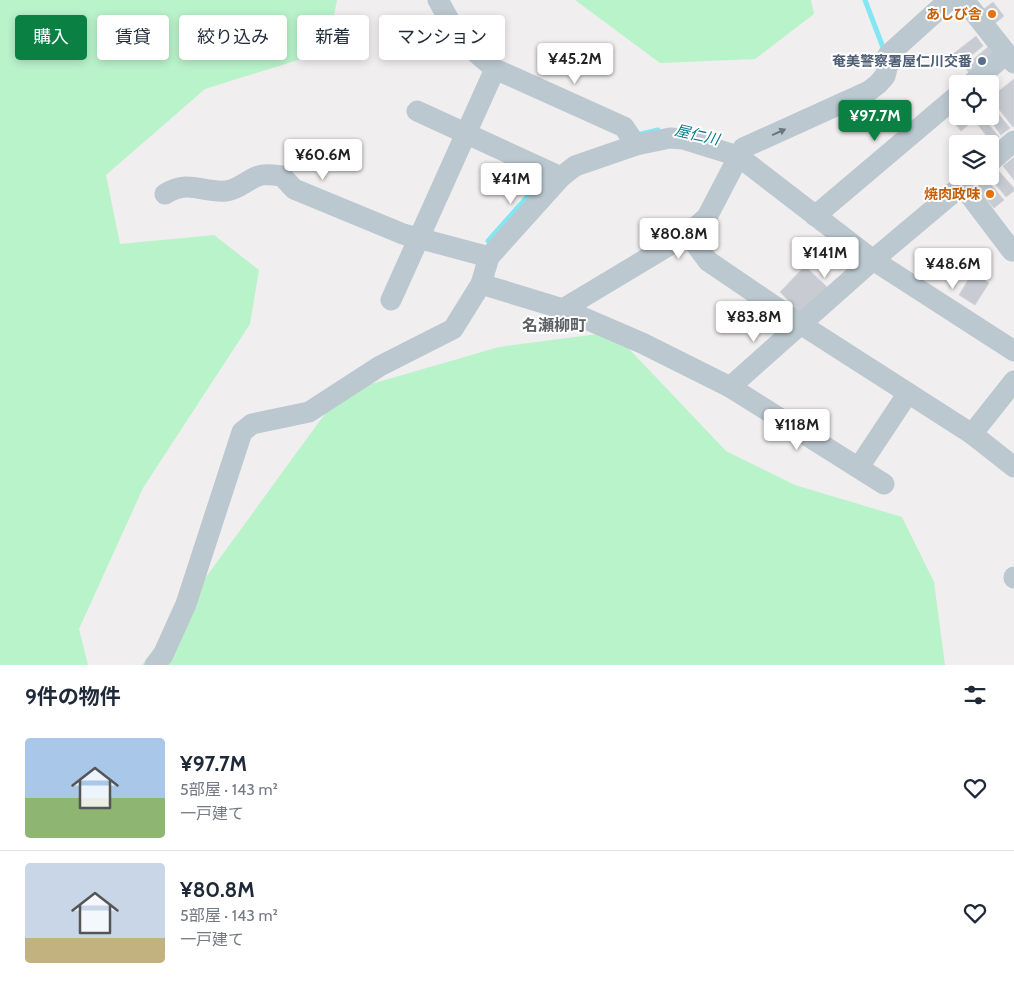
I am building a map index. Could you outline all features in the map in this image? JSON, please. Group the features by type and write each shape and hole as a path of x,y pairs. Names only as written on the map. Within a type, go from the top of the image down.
{"street":[{"path":"438,0 459,38 495,69 624,127 632,139"},
{"path":"563,309 688,234 707,217 743,148 869,91 878,84 885,76 888,55 950,0"},
{"path":"964,0 1010,58 984,75"},
{"path":"390,300 495,69"},
{"path":"815,216 949,103"},
{"path":"417,111 553,173"},
{"path":"155,665 162,655 186,604 242,432 252,424 309,412 380,366 453,329 481,284 488,257 553,173 575,166 632,139 683,139 738,156 873,260 1014,351"},
{"path":"999,154 1014,141"},
{"path":"166,194 186,186 228,191 261,175 282,176 294,189 403,234 488,257"},
{"path":"730,387 873,260 963,185"},
{"path":"971,185 1012,251 1014,249"},
{"path":"688,234 708,261 802,325 972,434 1014,466"},
{"path":"481,284 563,309 642,343 730,387 884,484"},
{"path":"972,434 1014,381"},
{"path":"859,467 908,393"}],"green space":[{"path":"0,0 337,0 334,15 297,15 298,60 205,89 106,175 120,244 214,235 259,270 250,324 143,488 79,629 88,665 0,665"},
{"path":"575,0 811,0 814,14 755,59 660,63"},
{"path":"613,332 726,451 795,485 902,517 934,582 945,665 142,665 340,393 499,347"}],"building":[{"name":"あしび舎","path":"993,2 1004,16 992,26 980,12"},
{"path":"976,36 983,46 961,64 953,54"},
{"path":"988,47 997,58 977,75 971,75 964,67"},
{"path":"1014,79 1013,127 999,109 999,91"},
{"path":"999,115 1010,128 1001,135 994,125 999,125"},
{"path":"956,125 968,125 961,131"},
{"path":"978,125 989,125 997,135 986,135"},
{"path":"1014,157 1014,180 1003,166"},
{"path":"999,171 1014,188 1014,191 1006,197 996,185 999,185"},
{"name":"焼肉政味","path":"978,185 991,185 1004,200 994,208 976,187"},
{"path":"805,266 828,288 802,314 780,292"},
{"path":"973,272 989,283 975,305 959,295"}],"waterway":[{"name":"屋仁川","path":"865,0 884,50"},
{"name":"屋仁川","path":"637,135 658,130"},
{"name":"屋仁川","path":"488,241 546,176"}],"place":[{"name":"あしび舎","path":"992,14"},
{"name":"奄美警察署屋仁川交番","path":"982,61"},
{"name":"焼肉政味","path":"990,194"}],"district":[{"name":"名瀬柳町","path":"554,325"}]}
